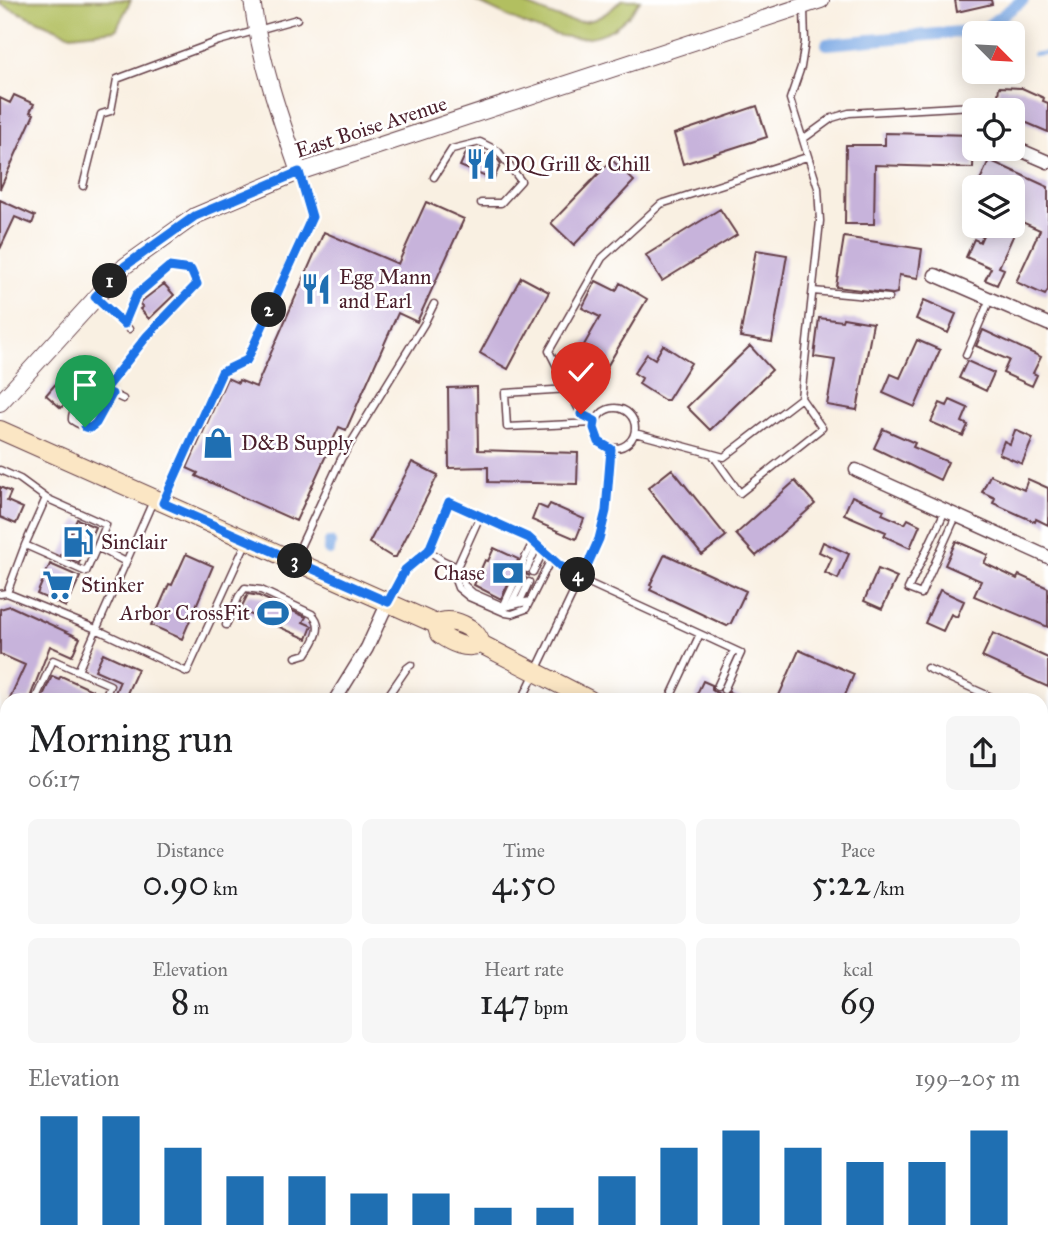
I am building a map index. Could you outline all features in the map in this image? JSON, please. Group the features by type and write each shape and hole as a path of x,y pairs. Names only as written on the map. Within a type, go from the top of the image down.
{"main road":[{"path":"0,430 436,624 448,620 467,627 478,635 481,643 577,693"}],"street":[{"path":"252,0 269,86 299,172"},
{"name":"East Boise Avenue","path":"0,403 125,266 195,216 299,172 821,0"},
{"path":"1025,152 1048,162"},
{"path":"935,275 1048,324"},
{"path":"856,470 1048,557"},
{"path":"343,693 368,649 388,602"}],"lane":[{"path":"712,454 740,493 822,428 801,398 820,222 818,188 790,99 801,67 805,42 804,6"},
{"path":"83,186 101,114 111,111 117,79 219,41 297,19"},
{"path":"803,139 832,118 849,113 962,107"},
{"path":"434,177 452,149 480,142 498,151 521,181 501,203 481,203"},
{"path":"595,422 581,414 548,352 602,258 661,204 807,157"},
{"path":"78,671 126,562 222,372 247,360 312,217 299,172"},
{"path":"95,297 126,326 136,295 169,267 191,270 197,284 147,336 108,392 96,423 90,428 72,420 71,415 75,408 94,387 108,392 123,399"},
{"path":"813,291 889,298"},
{"path":"966,355 990,299"},
{"path":"294,561 341,459 434,304"},
{"path":"569,389 505,393 507,427 595,422"},
{"path":"635,433 724,457 801,398"},
{"path":"617,408 624,410 633,419 635,433 633,439 624,447 611,449 599,442 595,422 604,411 617,408"},
{"path":"526,693 599,539 606,511 611,449"},
{"path":"0,470 20,479 46,498 106,525 86,572 25,545"},
{"path":"46,498 3,593 96,629 187,672 247,540"},
{"path":"388,602 405,570 429,550 449,502 538,547 551,559 581,578 738,651 720,689"},
{"path":"951,513 921,594 908,589 951,513"},
{"path":"480,516 457,567 460,578 467,589 507,606 530,601"},
{"path":"97,547 126,562"},
{"path":"538,547 527,569 538,547"},
{"path":"429,550 457,567"},
{"path":"449,564 454,580 469,597 512,614 526,609 551,559"},
{"path":"523,580 521,599 507,606 523,580"},
{"path":"226,625 245,588 261,590 312,614 317,619 319,626 314,642 306,654 296,657"},
{"path":"672,693 700,634"},
{"path":"38,693 53,660 110,685 107,693"},
{"path":"390,693 411,665"},
{"path":"927,668 983,693"}],"green space":[{"path":"0,0 131,0 116,30 71,35 0,4"},
{"path":"473,0 516,1 557,17 582,22 607,12 621,0 640,0 623,21 604,33 583,38 539,30"}],"building":[{"path":"955,0 991,0 992,4 957,12"},
{"path":"999,87 1022,88 1044,98 1043,101 1048,103 1048,132 1025,122 1025,98 998,98"},
{"path":"14,95 34,104 30,112 34,114 0,189 0,98 10,103"},
{"path":"757,106 767,137 683,164 674,134"},
{"path":"885,133 962,135 962,161 973,161 973,168 875,165 874,224 845,224 846,145 885,145"},
{"name":"DQ Grill & Chill","path":"474,149 501,164 493,180 460,166 467,151"},
{"path":"612,160 634,181 574,245 551,223"},
{"path":"989,161 991,161 1022,175 982,175"},
{"path":"1025,176 1048,187 1048,290 1045,295 1016,282 1040,230 1025,223"},
{"path":"0,200 35,216 32,224 15,217 0,249"},
{"path":"426,202 464,219 417,322 398,313 346,430 339,427 296,521 196,476 198,473 187,468 227,378 256,387 324,232 398,264"},
{"path":"720,209 737,235 662,281 646,255"},
{"path":"844,237 922,249 918,278 899,275 897,293 893,294 836,287"},
{"path":"982,238 1012,238 999,267 1004,269 997,285 985,280 991,268 966,257 974,239 980,242"},
{"path":"756,250 787,255 772,342 740,337"},
{"path":"521,277 549,292 508,369 480,353"},
{"path":"596,281 616,291 620,283 647,299 602,375 576,359 600,317 582,308"},
{"path":"164,284 174,295 149,319 140,309 143,307 139,303"},
{"path":"924,300 956,314 948,333 916,319"},
{"path":"819,318 842,321 843,318 873,323 857,410 827,405 835,360 814,357"},
{"path":"983,330 1041,357 1033,373 1037,375 1032,386 1003,373 1009,360 976,346"},
{"path":"917,340 940,350 915,407 883,393 891,374 900,378"},
{"path":"663,345 691,363 668,400 639,384 642,378 634,373 647,354 655,359"},
{"path":"750,346 772,370 710,430 687,407"},
{"path":"967,361 994,373 986,391 959,378"},
{"path":"72,365 87,378 61,408 46,395"},
{"path":"477,387 478,450 578,453 577,484 488,482 488,467 449,468 448,388"},
{"path":"950,400 968,408 962,422 968,425 963,436 931,422 940,403 947,406"},
{"path":"883,429 915,443 913,447 948,462 940,480 874,448"},
{"path":"1015,430 1033,438 1022,464 999,454 1004,441 1010,444"},
{"path":"412,462 438,475 396,557 392,557 369,543"},
{"path":"672,469 726,536 702,555 648,488"},
{"path":"990,475 1024,490 1028,479 1048,488 1048,525 993,503 995,498 982,492"},
{"path":"795,481 815,504 756,556 736,534"},
{"path":"0,487 11,492 7,501 23,508 16,524 0,517"},
{"path":"852,496 884,510 882,514 905,524 908,519 920,525 910,548 884,536 886,532 844,514"},
{"path":"550,504 584,519 576,539 532,520 538,505 547,509"},
{"name":"Sinclair","path":"77,519 95,527 79,563 61,555"},
{"path":"956,541 988,555 984,563 1017,579 1019,575 1048,588 1048,627 974,596 981,581 945,565"},
{"path":"823,542 849,554 838,579 825,573 832,558 819,552"},
{"name":"Chase","path":"494,548 518,559 516,569 530,576 513,573 501,599 474,585 485,560 488,561"},
{"path":"186,554 213,566 182,639 151,625"},
{"path":"665,554 746,591 731,623 727,626 650,590"},
{"name":"Stinker","path":"50,564 80,577 66,607 37,594"},
{"path":"878,569 897,577 882,609 864,601"},
{"path":"940,590 964,601 957,617 951,614 943,631 925,623"},
{"name":"Arbor CrossFit","path":"248,594 259,596 306,617 303,622 312,626 307,639 240,610"},
{"path":"10,606 80,638 72,656 50,646 32,693 12,693 25,665 0,654 0,609"},
{"path":"993,633 1048,658 1048,687 982,657"},
{"path":"799,650 854,674 846,693 780,693"},
{"path":"103,653 138,669 127,693 115,693 120,681 95,670"},
{"path":"52,676 59,679 61,676 92,690 91,693 44,693"},
{"path":"703,681 712,685 712,690 718,693 697,693"}],"waterway":[{"path":"827,44 982,30 1023,0"},
{"path":"1034,54 1048,53"},
{"path":"329,550 330,543"}],"place":[{"name":"DQ Grill & Chill","path":"481,164"},
{"name":"Egg Mann and Earl","path":"316,289"},
{"name":"D&B Supply","path":"218,443"},
{"name":"Sinclair","path":"78,542"},
{"name":"Chase","path":"508,573"},
{"name":"Stinker","path":"58,585"},
{"name":"Arbor CrossFit","path":"273,613"}],"route":[{"path":"85,427 90,428 96,423 112,394 104,390 147,336 197,284 191,270 169,267 136,295 124,324 95,297 125,266 195,216 299,172 312,217 247,360 222,372 163,503 388,602 405,570 429,550 449,502 529,538 560,566 582,577 599,539 606,511 611,449 599,442 594,428 595,421 581,414"}]}
